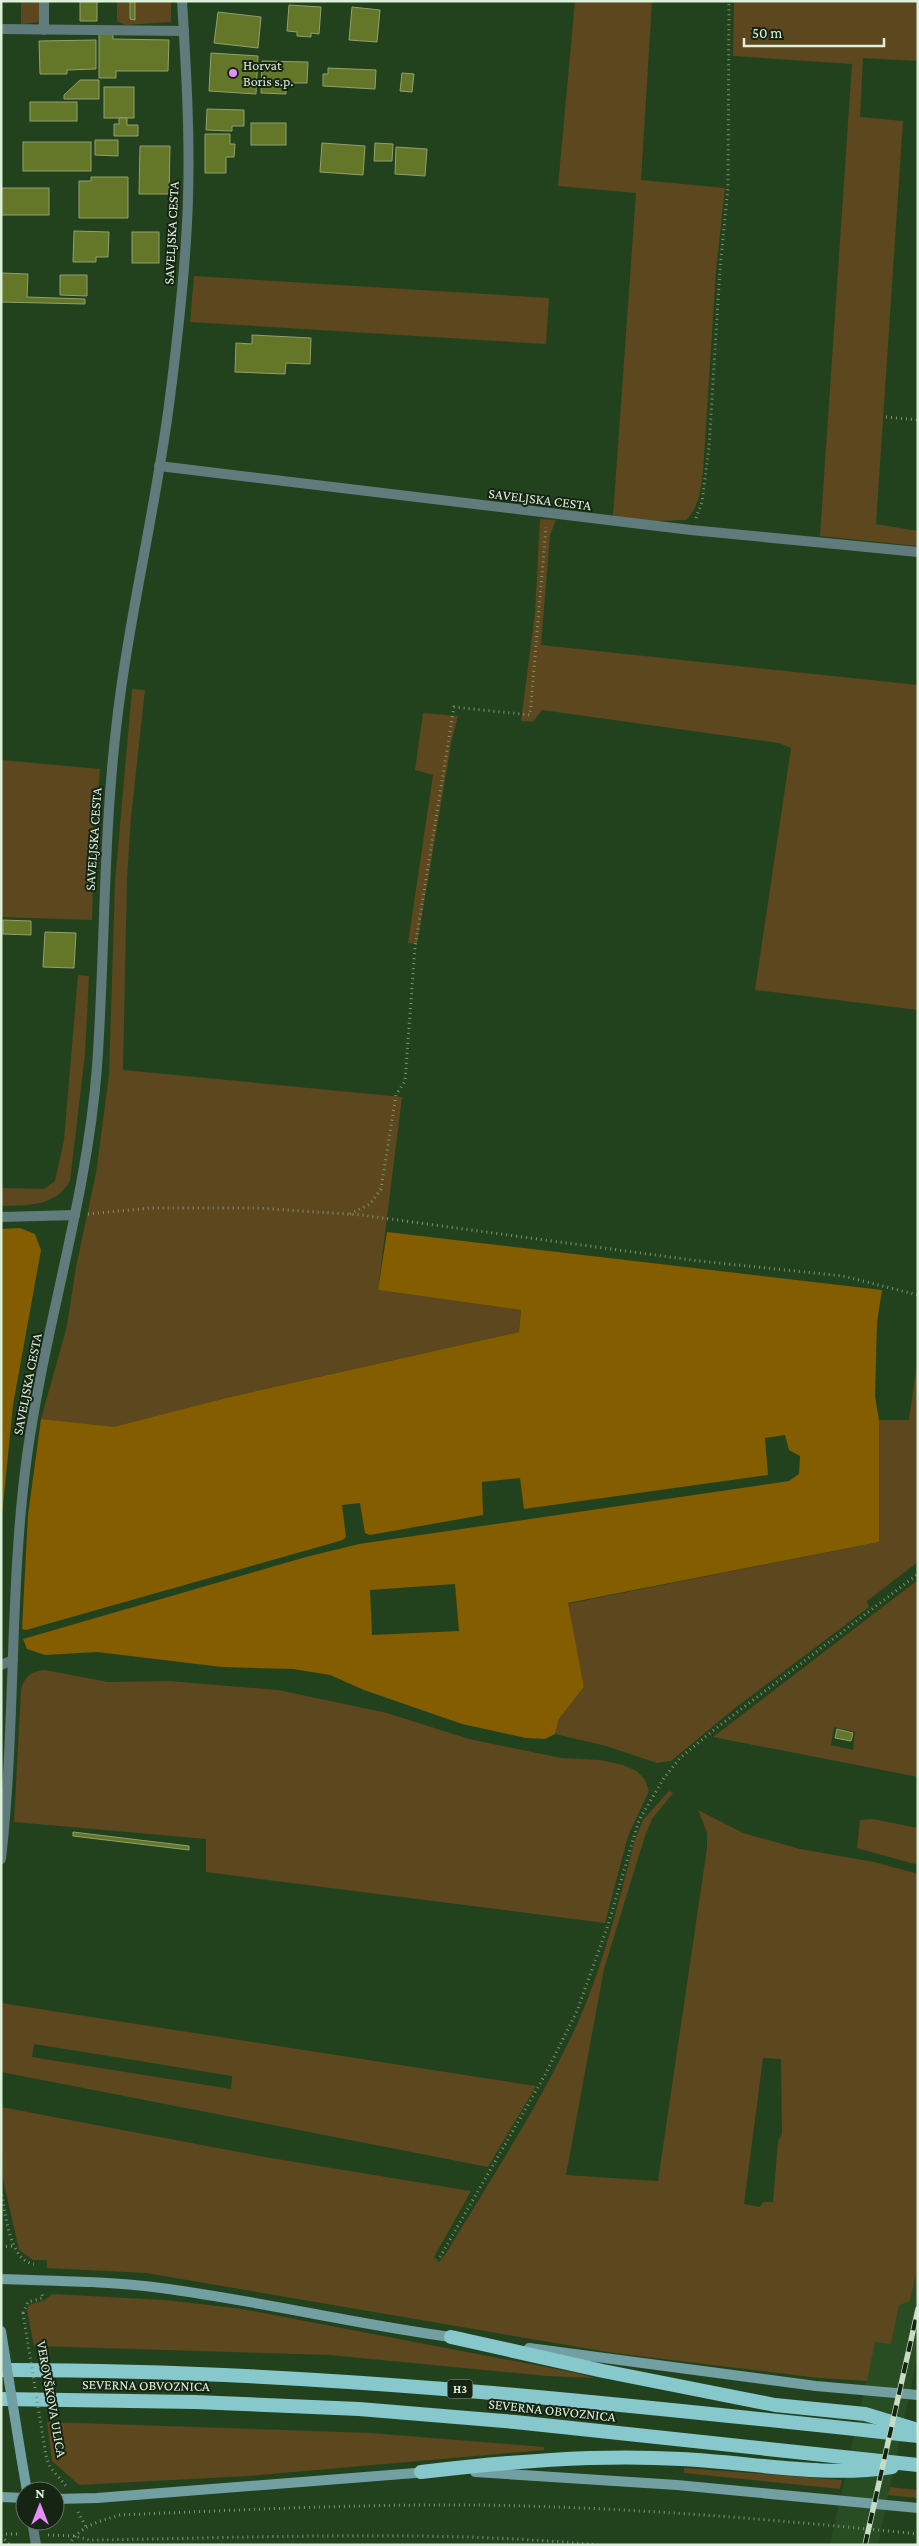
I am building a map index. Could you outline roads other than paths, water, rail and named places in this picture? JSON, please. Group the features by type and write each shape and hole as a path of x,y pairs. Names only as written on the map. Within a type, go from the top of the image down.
{"highway":[{"path":"451,2338 603,2371 775,2405 865,2414 918,2430"},
{"name":"SEVERNA OBVOZNICA","path":"1,2370 180,2372 357,2381 538,2396 918,2436"},
{"name":"SEVERNA OBVOZNICA","path":"1,2399 195,2402 359,2409 515,2422 914,2464"},
{"path":"421,2472 517,2461 640,2458 728,2462 838,2472 860,2472 914,2464"}],"main road":[{"path":"1,2279 125,2284 160,2288 290,2308 451,2338 816,2386 918,2395"},
{"path":"1,2331 25,2481"},
{"path":"65,2499 97,2498 421,2472 498,2472 918,2508"},
{"path":"1,2497 15,2498"}],"street":[{"path":"44,1 44,30"},
{"name":"SAVELJSKA CESTA","path":"1,1859 11,1756 18,1542 27,1457 39,1386 83,1172 97,1069 106,845 116,727 133,612 169,410 184,259 188,130 182,1"},
{"path":"1,29 184,32"},
{"name":"SAVELJSKA CESTA","path":"159,466 547,514 918,552"},
{"path":"1,1217 75,1215"},
{"path":"1,1665 13,1660"},
{"path":"34,2531 36,2545"}],"railway":[{"path":"865,2545 918,2309"}],"place":[{"name":"Horvat Boris s.p.","path":"233,73"}]}
